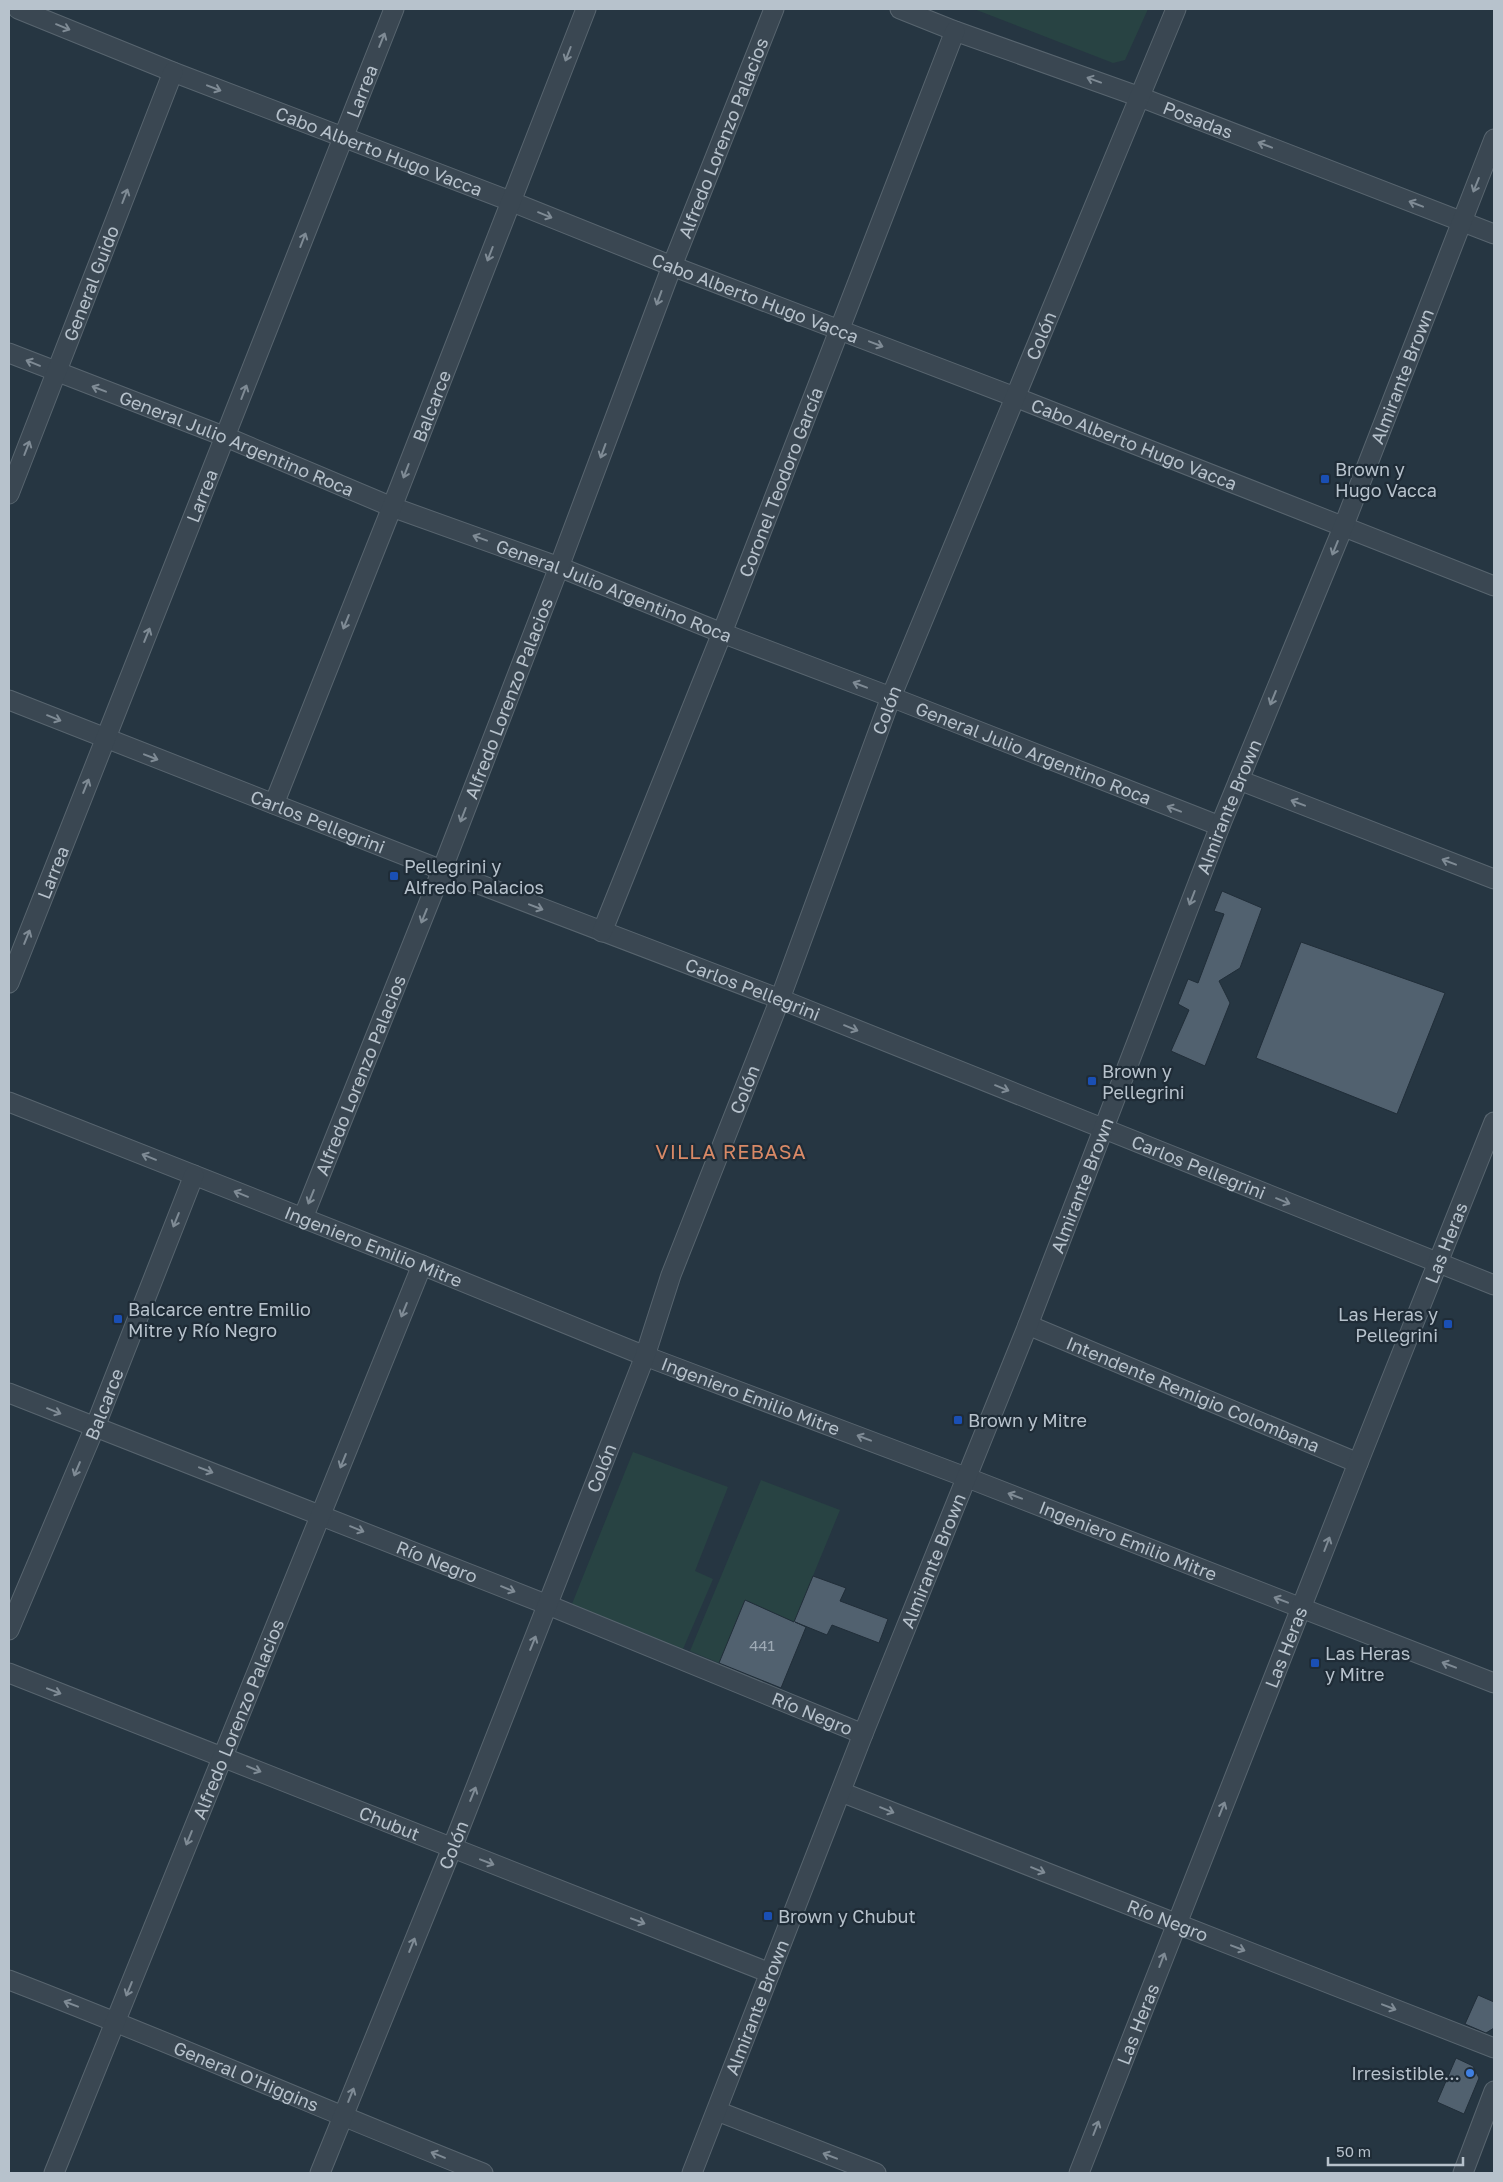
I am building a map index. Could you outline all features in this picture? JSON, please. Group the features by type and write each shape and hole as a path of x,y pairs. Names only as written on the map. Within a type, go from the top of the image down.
{"street":[{"name":"Cabo Alberto Hugo Vacca","path":"18,9 173,72 344,136 672,266 1344,525 1494,586"},
{"name":"Larrea","path":"9,983 394,9"},
{"name":"Balcarce","path":"274,804 586,9"},
{"name":"Alfredo Lorenzo Palacios","path":"303,1218 442,870 559,567 672,266 774,9"},
{"name":"Posadas","path":"900,9 955,31 1140,97 1494,234"},
{"name":"Colón","path":"320,2173 452,1848 645,1356 671,1275 780,999 891,697 1176,9"},
{"name":"Coronel Teodoro García","path":"602,932 722,633 955,31"},
{"name":"General Guido","path":"9,494 173,72"},
{"name":"Almirante Brown","path":"692,2173 863,1734 968,1478 1028,1325 1220,826 1344,525 1494,139"},
{"name":"General Julio Argentino Roca","path":"9,354 226,437 392,507 559,567 722,633 1220,826"},
{"name":"Carlos Pellegrini","path":"9,700 442,870 780,999 1494,1285"},
{"path":"1239,780 1494,880"},
{"name":"Ingeniero Emilio Mitre","path":"9,1102 422,1265 645,1356 968,1478 1494,1683"},
{"name":"Las Heras","path":"1079,2173 1494,1122"},
{"name":"Balcarce","path":"9,1630 94,1427 194,1175"},
{"name":"Alfredo Lorenzo Palacios","path":"54,2173 422,1265"},
{"name":"Intendente Remigio Colombana","path":"1028,1325 1358,1463"},
{"name":"Río Negro","path":"9,1393 548,1605 863,1734"},
{"name":"Chubut","path":"9,1673 770,1973"},
{"name":"Río Negro","path":"841,1792 1494,2048"},
{"name":"General O'Higgins","path":"9,1980 483,2173"},
{"path":"1463,2173 1494,2091"},
{"path":"717,2111 876,2173"}],"green space":[{"path":"974,9 1148,9 1125,60 1113,63"},
{"path":"633,1452 728,1487 695,1571 713,1579 683,1649 572,1604"},
{"path":"761,1480 840,1510 794,1622 745,1600 719,1663 690,1651"}],"building":[{"path":"1222,891 1262,908 1240,968 1219,981 1230,1003 1205,1066 1171,1051 1189,1010 1178,1004 1188,979 1198,983 1224,914 1214,911"},
{"path":"1301,942 1445,993 1397,1114 1256,1058"},
{"path":"813,1576 846,1588 840,1601 888,1619 879,1643 832,1625 827,1635 795,1622 806,1627 781,1688 719,1663 745,1600 794,1622"},
{"path":"1478,1995 1494,2002 1494,2028 1486,2033 1465,2024"},
{"path":"1456,2058 1473,2066 1479,2078 1464,2114 1437,2102"}],"place":[{"name":"Brown y Hugo Vacca","path":"1325,479"},
{"name":"Pellegrini y Alfredo Palacios","path":"394,876"},
{"name":"Brown y Pellegrini","path":"1092,1081"},
{"name":"Balcarce entre Emilio Mitre y Río Negro","path":"118,1319"},
{"name":"Las Heras y Pellegrini","path":"1448,1324"},
{"name":"Brown y Mitre","path":"958,1420"},
{"name":"Las Heras y Mitre","path":"1315,1663"},
{"name":"Brown y Chubut","path":"768,1916"},
{"name":"Irresistible...","path":"1470,2073"}],"district":[{"name":"VILLA REBASA","path":"731,1151"}]}
